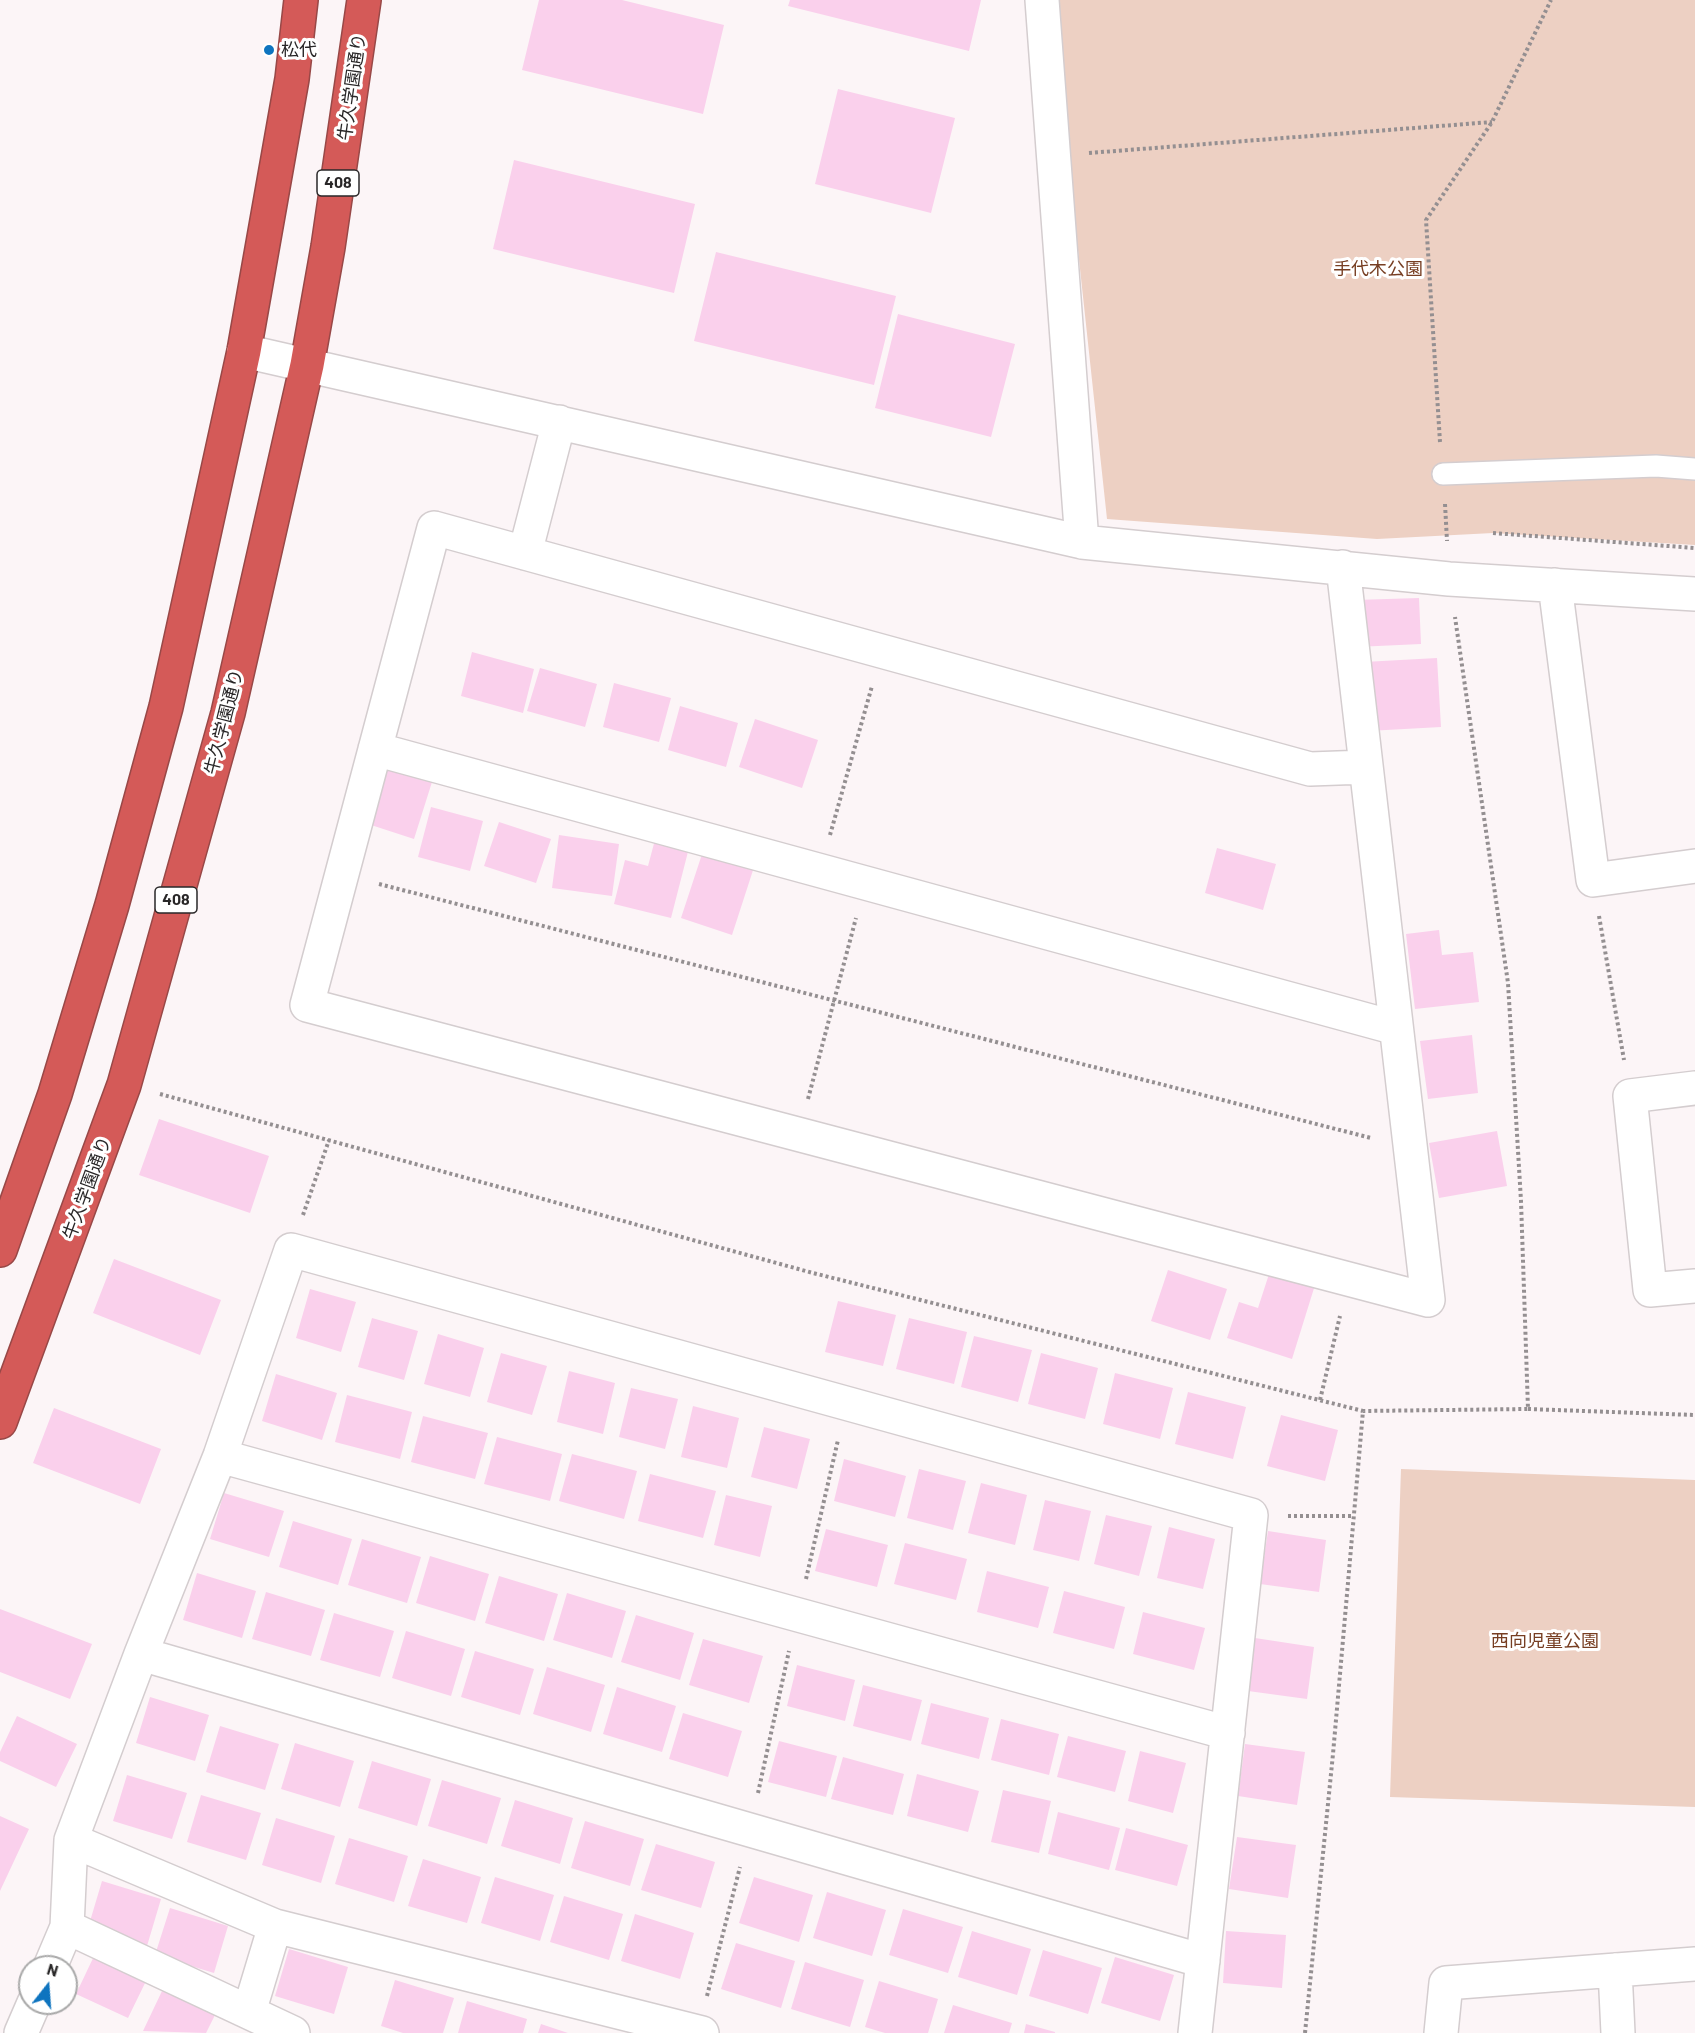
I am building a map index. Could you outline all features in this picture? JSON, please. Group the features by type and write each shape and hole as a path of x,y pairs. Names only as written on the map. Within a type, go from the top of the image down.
{"highway":[{"path":"0,1250 55,1094 166,707 244,351 292,79 301,0"},
{"name":"牛久学園通り","path":"0,1422 124,1085 228,713 307,365 331,224 364,0"}],"street":[{"path":"1042,0 1082,542"},
{"path":"244,351 1082,542 1449,579 1695,594"},
{"path":"525,553 559,422"},
{"path":"1343,567 1428,1300 307,1005 434,528 1310,769 1366,767"},
{"path":"1555,585 1593,880 1695,866"},
{"path":"375,749 1396,1028"},
{"path":"1695,1088 1630,1096 1650,1290 1695,1287"},
{"path":"55,1955 67,1928 71,1840 141,1654 220,1456 291,1250 1251,1515 1195,2033"},
{"path":"220,1456 1228,1732"},
{"path":"141,1654 1203,1961"},
{"path":"71,1840 275,1926 699,2033"},
{"path":"249,2013 275,1926"},
{"path":"67,1928 293,2033"},
{"path":"1441,2033 1446,1983 1695,1964"},
{"path":"1616,1970 1618,2033"},
{"path":"21,2033 29,2015"}],"lane":[{"path":"1443,474 1656,466 1695,469"}],"path":[{"path":"1528,1409 1521,1201 1508,983 1449,579 1426,220 1492,122 1551,0"},
{"path":"1052,156 1492,122"},
{"path":"1492,532 1695,548"},
{"path":"820,870 881,651"},
{"path":"343,875 1410,1148"},
{"path":"1593,880 1630,1096"},
{"path":"798,1134 865,883"},
{"path":"149,1092 813,1273 1363,1411 1528,1409 1695,1415"},
{"path":"291,1250 329,1140"},
{"path":"1320,1400 1349,1279"},
{"path":"699,2033 750,1830 846,1403"},
{"path":"1305,2033 1363,1411"},
{"path":"1251,1515 1354,1516"}],"green space":[{"name":"手代木公園","path":"1051,0 1695,0 1695,545 1493,533 1377,539 1107,519"},
{"name":"西向児童公園","path":"1401,1469 1695,1480 1695,1807 1390,1797"}],"building":[{"path":"539,0 622,0 724,25 703,114 522,70"},
{"path":"790,0 981,0 969,51 788,6"},
{"path":"838,89 955,118 931,213 815,184"},
{"path":"514,160 695,204 674,293 493,249"},
{"path":"716,252 896,296 874,385 694,341"},
{"path":"898,314 1015,344 991,437 875,408"},
{"path":"1419,598 1421,644 1356,647 1355,600"},
{"path":"472,652 534,669 523,713 461,696"},
{"path":"1437,658 1441,727 1368,731 1364,662"},
{"path":"540,668 597,684 585,727 527,711"},
{"path":"614,683 671,698 659,742 603,727"},
{"path":"680,706 738,723 726,767 668,750"},
{"path":"755,719 818,740 802,788 739,767"},
{"path":"387,767 432,782 414,839 368,824"},
{"path":"431,807 483,821 470,871 418,857"},
{"path":"499,822 551,839 536,883 484,866"},
{"path":"559,835 619,844 612,896 552,888"},
{"path":"656,836 690,844 671,918 614,904 625,860 648,866"},
{"path":"705,845 756,861 732,935 681,918"},
{"path":"1217,848 1276,864 1263,910 1205,893"},
{"path":"1439,930 1442,955 1473,952 1479,1002 1415,1009 1406,934"},
{"path":"1472,1035 1478,1093 1428,1099 1420,1041"},
{"path":"159,1119 269,1156 250,1213 139,1175"},
{"path":"1497,1131 1507,1186 1439,1198 1429,1143"},
{"path":"114,1259 221,1300 200,1355 93,1313"},
{"path":"1168,1270 1227,1289 1210,1340 1151,1321"},
{"path":"1270,1271 1315,1285 1292,1359 1227,1338 1239,1302 1258,1308"},
{"path":"310,1289 356,1302 341,1352 296,1338"},
{"path":"838,1301 896,1315 883,1366 825,1352"},
{"path":"372,1318 418,1331 404,1380 358,1367"},
{"path":"909,1318 967,1332 954,1384 896,1369"},
{"path":"438,1334 484,1348 470,1397 424,1384"},
{"path":"974,1336 1032,1350 1018,1402 961,1387"},
{"path":"501,1353 547,1366 532,1415 487,1402"},
{"path":"1041,1353 1098,1368 1085,1419 1028,1404"},
{"path":"569,1371 615,1383 603,1434 557,1422"},
{"path":"1115,1373 1173,1388 1160,1439 1103,1424"},
{"path":"276,1374 337,1393 322,1440 262,1421"},
{"path":"631,1388 678,1399 665,1449 619,1437"},
{"path":"1188,1392 1246,1407 1233,1459 1175,1444"},
{"path":"347,1395 412,1412 400,1459 335,1442"},
{"path":"693,1406 739,1418 727,1468 681,1457"},
{"path":"54,1408 161,1449 140,1504 33,1463"},
{"path":"1281,1415 1338,1430 1325,1481 1267,1466"},
{"path":"423,1416 488,1433 475,1479 411,1462"},
{"path":"764,1427 810,1439 797,1489 751,1477"},
{"path":"497,1437 562,1454 550,1501 484,1484"},
{"path":"572,1454 637,1471 624,1519 559,1501"},
{"path":"844,1459 906,1476 895,1517 834,1501"},
{"path":"919,1469 966,1481 953,1530 907,1518"},
{"path":"650,1474 716,1491 703,1538 638,1521"},
{"path":"981,1483 1027,1495 1015,1545 968,1533"},
{"path":"224,1493 284,1511 269,1557 210,1539"},
{"path":"726,1495 772,1506 760,1557 714,1545"},
{"path":"1045,1500 1091,1511 1079,1561 1033,1550"},
{"path":"1106,1515 1152,1526 1139,1576 1094,1564"},
{"path":"293,1521 352,1539 338,1585 279,1567"},
{"path":"1169,1527 1215,1539 1203,1589 1157,1578"},
{"path":"826,1529 888,1545 877,1587 815,1571"},
{"path":"1268,1531 1326,1540 1319,1592 1260,1584"},
{"path":"362,1539 421,1557 407,1603 348,1585"},
{"path":"905,1543 967,1559 956,1600 894,1584"},
{"path":"430,1556 489,1574 475,1621 416,1603"},
{"path":"987,1571 1049,1587 1038,1628 977,1612"},
{"path":"197,1573 256,1591 242,1638 183,1620"},
{"path":"499,1576 558,1594 544,1641 485,1623"},
{"path":"1064,1591 1125,1607 1114,1649 1053,1633"},
{"path":"266,1592 325,1610 311,1656 252,1639"},
{"path":"567,1593 626,1611 612,1658 553,1640"},
{"path":"0,1609 92,1644 70,1699 0,1672"},
{"path":"1143,1612 1205,1628 1194,1670 1133,1654"},
{"path":"334,1613 394,1631 380,1677 320,1660"},
{"path":"636,1615 694,1633 680,1680 621,1662"},
{"path":"406,1631 465,1649 451,1696 392,1678"},
{"path":"1255,1638 1314,1647 1307,1699 1248,1691"},
{"path":"703,1639 763,1656 749,1703 689,1685"},
{"path":"475,1651 534,1669 520,1715 461,1697"},
{"path":"797,1665 855,1680 845,1721 787,1706"},
{"path":"547,1667 605,1685 591,1732 533,1714"},
{"path":"863,1685 922,1700 911,1741 853,1726"},
{"path":"617,1687 676,1706 662,1752 603,1734"},
{"path":"150,1697 209,1715 195,1761 136,1743"},
{"path":"931,1703 989,1718 979,1759 921,1744"},
{"path":"683,1713 742,1731 728,1777 669,1759"},
{"path":"17,1716 77,1744 56,1787 0,1761 0,1752"},
{"path":"1001,1719 1059,1734 1049,1775 991,1760"},
{"path":"220,1726 279,1744 265,1790 206,1772"},
{"path":"1068,1736 1126,1751 1115,1792 1057,1777"},
{"path":"779,1741 837,1756 826,1797 768,1782"},
{"path":"295,1743 354,1761 340,1807 281,1789"},
{"path":"1245,1744 1305,1752 1297,1805 1238,1796"},
{"path":"1140,1751 1186,1763 1173,1813 1128,1801"},
{"path":"843,1757 904,1774 893,1815 831,1799"},
{"path":"372,1761 431,1779 417,1826 358,1808"},
{"path":"917,1774 979,1791 968,1832 907,1816"},
{"path":"127,1775 187,1793 172,1839 113,1821"},
{"path":"442,1780 501,1798 487,1844 428,1826"},
{"path":"1003,1790 1051,1801 1039,1853 991,1842"},
{"path":"201,1795 261,1813 246,1860 187,1842"},
{"path":"515,1800 573,1818 560,1864 501,1846"},
{"path":"1058,1812 1120,1828 1109,1870 1048,1854"},
{"path":"0,1816 29,1829 0,1891"},
{"path":"276,1818 335,1836 321,1883 262,1865"},
{"path":"585,1821 644,1839 630,1886 571,1868"},
{"path":"1126,1828 1188,1845 1177,1886 1115,1870"},
{"path":"1237,1837 1296,1845 1288,1898 1229,1889"},
{"path":"349,1838 408,1856 394,1902 335,1884"},
{"path":"656,1844 715,1862 701,1908 641,1890"},
{"path":"423,1859 481,1877 467,1923 408,1906"},
{"path":"495,1877 554,1895 540,1941 481,1923"},
{"path":"754,1877 813,1895 799,1942 739,1923"},
{"path":"102,1881 161,1899 147,1946 88,1928"},
{"path":"827,1892 886,1910 872,1956 813,1938"},
{"path":"564,1896 623,1914 609,1960 550,1942"},
{"path":"170,1908 228,1926 214,1973 155,1955"},
{"path":"903,1909 963,1927 948,1973 889,1955"},
{"path":"635,1914 694,1933 680,1979 621,1961"},
{"path":"972,1931 1031,1949 1017,1995 958,1977"},
{"path":"1226,1931 1286,1935 1282,1988 1223,1983"},
{"path":"736,1943 795,1961 781,2008 721,1989"},
{"path":"289,1949 348,1967 334,2014 275,1996"},
{"path":"1043,1950 1102,1968 1088,2014 1029,1996"},
{"path":"95,1954 147,1979 128,2018 78,1995 78,1990"},
{"path":"1115,1957 1174,1975 1160,2021 1101,2003"},
{"path":"805,1962 864,1980 850,2027 791,2009"},
{"path":"395,1980 454,1998 443,2033 403,2033 381,2026"},
{"path":"879,1981 938,1999 928,2033 885,2033 865,2027"},
{"path":"162,1991 215,2015 206,2033 143,2031"},
{"path":"467,2001 527,2019 523,2033 458,2033"},
{"path":"953,2005 1012,2023 1009,2033 944,2033"},
{"path":"541,2024 568,2033 538,2033"},
{"path":"1026,2024 1055,2032 1055,2033 1024,2033"}],"place":[{"name":"松代","path":"269,50"}]}
